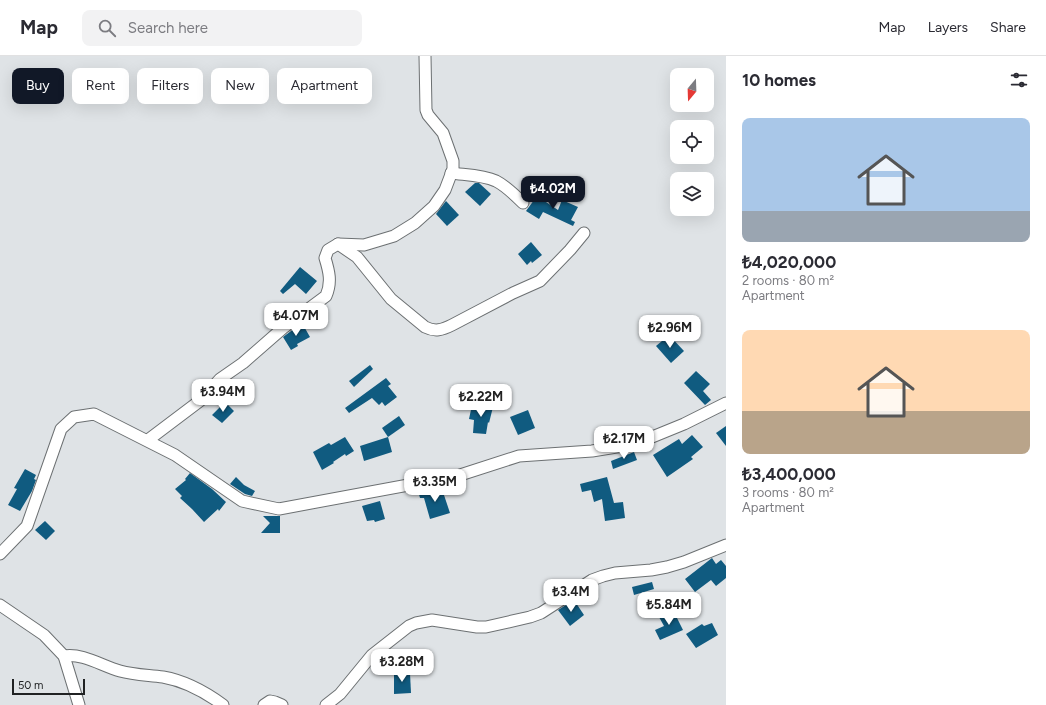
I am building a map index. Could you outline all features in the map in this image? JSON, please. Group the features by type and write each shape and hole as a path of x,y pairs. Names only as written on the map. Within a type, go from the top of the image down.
{"street":[{"path":"148,440 201,400 220,379 243,363 283,328 326,296 329,288 329,274 325,258 328,250 338,244 364,245 394,236 415,223 434,206 445,190 452,173 453,161 443,133 428,115 426,110 425,56"},
{"path":"452,173 487,178 496,181 523,203"},
{"path":"338,244 357,257 391,299 425,327 432,330 442,330 513,293 540,281 584,233"},
{"path":"0,554 27,526 61,429 74,417 94,414 175,455 242,502 279,509 457,476 519,456 592,451 635,444 684,424 726,403"},
{"path":"326,705 340,694 372,655 409,626 416,623 432,620 477,627 522,619 541,612 592,580 603,576 615,573 667,567 726,545"},
{"path":"0,605 44,635 64,656 79,705"},
{"path":"64,656 72,655 82,657 121,672 161,677 185,682 206,692 223,705"},
{"path":"264,705 270,701 282,705"}],"building":[{"path":"475,183 479,183 491,194 480,206 465,192"},
{"path":"537,196 558,210 562,200 578,207 571,220 575,222 573,226 543,212 539,219 526,211"},
{"path":"446,201 459,215 447,226 436,214"},
{"path":"531,242 542,255 527,265 518,254"},
{"path":"300,267 317,281 306,294 295,284 283,294 280,291"},
{"path":"302,323 310,337 297,344 298,346 291,350 283,337"},
{"path":"669,335 684,351 671,363 656,346"},
{"path":"370,365 373,369 354,387 349,381"},
{"path":"696,371 710,384 703,391 711,400 705,405 684,383"},
{"path":"386,378 391,384 388,386 397,397 385,406 382,402 379,405 372,398 349,413 345,408"},
{"path":"477,403 493,407 486,434 473,433 474,420 469,419 472,405 476,406"},
{"path":"227,404 234,411 222,423 212,415 221,406 223,409"},
{"path":"528,410 535,428 518,435 510,417"},
{"path":"399,416 405,425 388,437 382,428"},
{"path":"726,426 726,446 716,433"},
{"path":"692,435 703,447 691,457 693,459 667,477 653,455 679,439 682,444"},
{"path":"345,437 354,451 346,456 345,454 322,470 313,452 329,443 331,445"},
{"path":"388,437 392,452 364,461 360,446"},
{"path":"634,452 637,460 613,469 611,461"},
{"path":"25,469 36,475 34,479 36,480 32,491 20,511 8,505 17,489 14,488"},
{"path":"190,473 212,489 226,502 219,511 218,509 204,522 180,498 182,496 175,489 186,480 185,479"},
{"path":"236,477 244,485 255,491 252,496 245,494 230,484"},
{"path":"607,477 614,503 623,502 625,518 605,521 602,499 594,502 591,490 582,492 580,484"},
{"path":"432,488 433,492 442,489 450,513 430,519 424,498 420,498 418,491"},
{"path":"380,501 385,519 375,522 374,520 367,521 362,506"},
{"path":"263,516 280,516 280,533 261,533 270,523"},
{"path":"45,521 55,531 46,540 35,530"},
{"path":"712,558 716,564 721,560 726,566 726,578 716,586 711,580 695,592 685,579"},
{"path":"652,582 654,589 634,595 632,587"},
{"path":"574,600 584,615 570,626 558,610"},
{"path":"673,610 683,630 660,640 655,630 664,626 659,617"},
{"path":"712,623 718,635 696,648 686,634 702,624 704,626"},
{"path":"394,673 410,673 411,693 394,694"}]}
